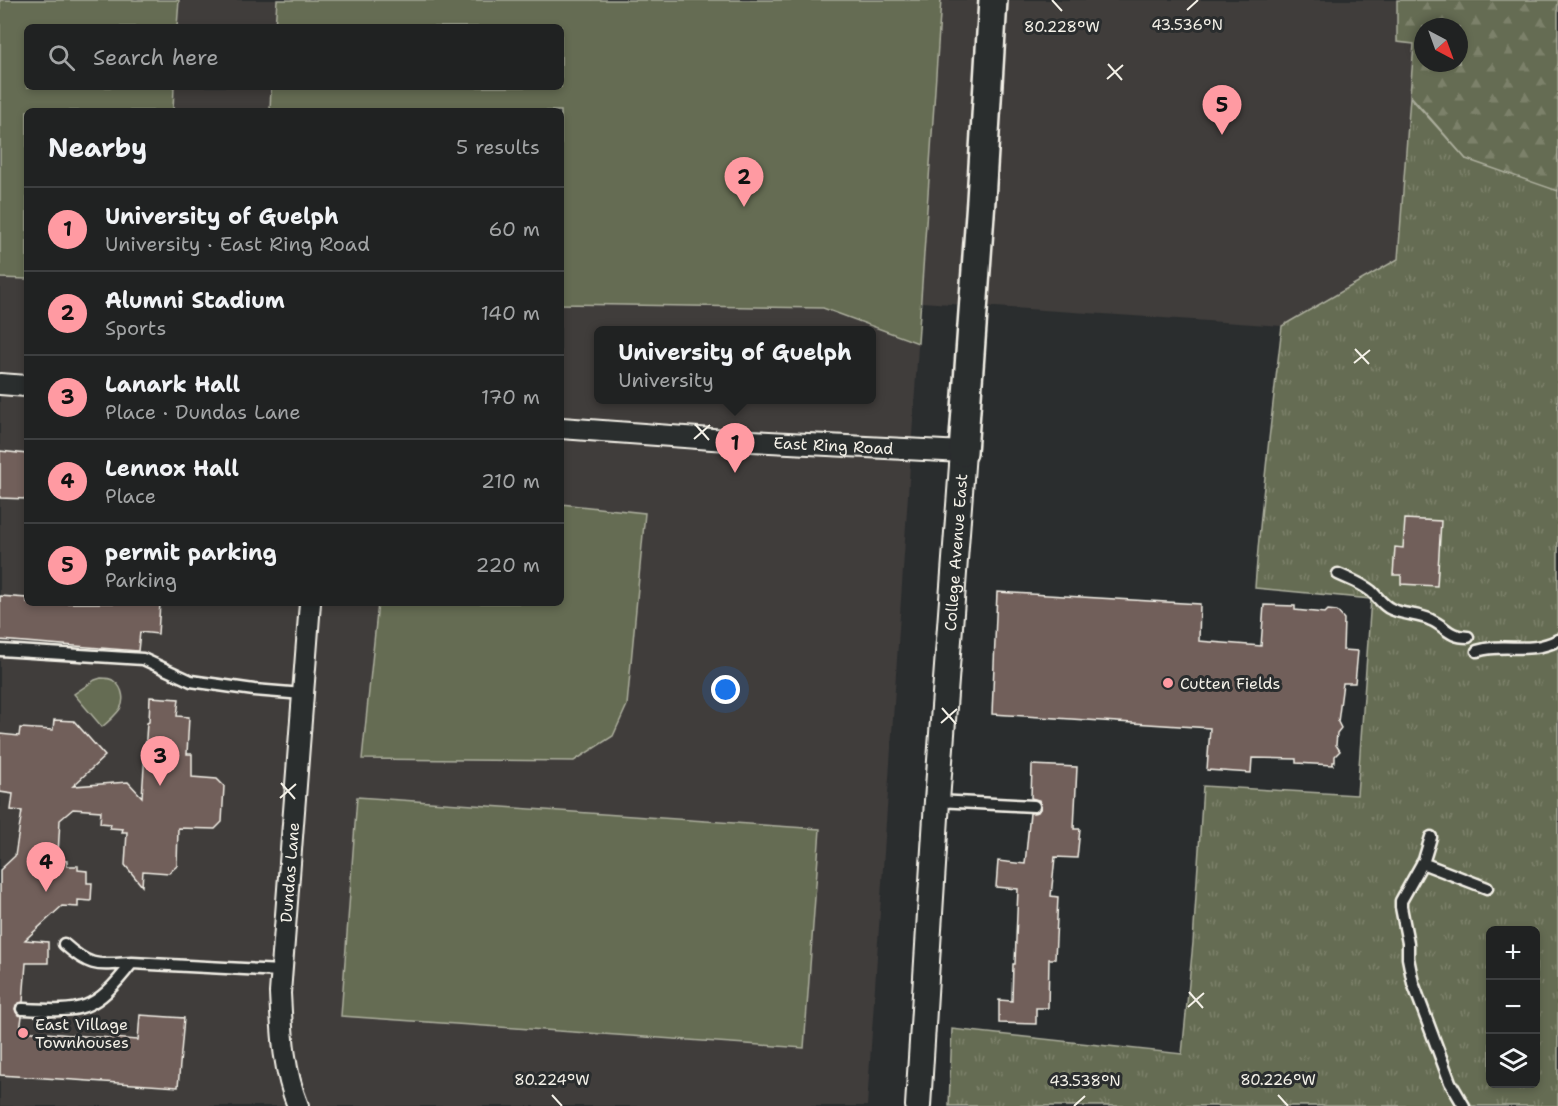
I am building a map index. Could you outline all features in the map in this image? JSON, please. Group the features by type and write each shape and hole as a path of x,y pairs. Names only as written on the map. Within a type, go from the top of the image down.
{"main road":[{"name":"College Avenue East","path":"963,452 993,0"}],"street":[{"path":"0,384 24,386"},
{"name":"East Ring Road","path":"564,428 712,439 963,452"},
{"name":"College Avenue East","path":"918,1106 937,801 963,452"},
{"name":"Dundas Lane","path":"298,1106 286,1070 280,970 310,606"}],"lane":[{"path":"1338,574 1362,585 1391,609 1429,618 1458,638 1468,637"},
{"path":"1477,651 1490,648 1533,648 1558,640"},
{"path":"0,650 143,659 191,681 303,694"},
{"path":"937,801 1034,806"},
{"path":"1431,837 1422,863 1401,901 1402,917 1413,983 1450,1082 1464,1106"},
{"path":"1422,863 1487,888"},
{"path":"64,944 87,962 98,965 132,963 280,970"},
{"path":"22,1010 62,1011 78,1009 94,1003 115,985 132,963"}],"shaded area":[{"path":"0,0 1419,0 1417,18 1414,18 1414,54 1398,259 1282,326 921,302 867,1106 0,1106"}],"green space":[{"path":"0,0 179,0 177,24 24,24 24,90 174,90 173,108 24,108 24,279 0,278"},
{"path":"277,0 941,0 918,343 823,308 564,304 564,108 270,108 271,90 564,90 564,24 275,24"},
{"path":"1397,0 1558,0 1558,191 1466,159 1410,95 1414,44 1397,42"},
{"path":"1410,97 1466,159 1558,118 1558,1106 949,1106 952,1029 1182,1054 1193,943 1203,786 1357,795 1371,599 1255,588 1282,326 1398,259"},
{"path":"564,504 645,513 627,705 613,736 574,761 362,759 378,606 564,606"},
{"path":"101,678 110,679 118,685 123,699 120,709 102,727 74,694"},
{"path":"357,797 820,829 804,1048 341,1016"}],"building":[{"path":"0,451 24,454 24,499 0,498"},
{"path":"1405,519 1441,521 1437,586 1401,584 1401,575 1393,575 1395,547 1403,548"},
{"name":"Cutten Fields","path":"997,592 1200,604 1199,641 1261,646 1264,605 1295,606 1295,610 1325,613 1328,610 1337,611 1344,619 1343,650 1358,651 1355,683 1343,683 1338,722 1341,728 1337,733 1336,745 1340,751 1335,756 1335,762 1333,765 1296,763 1296,759 1252,758 1251,773 1207,770 1210,728 992,714"},
{"path":"0,596 24,598 24,606 160,606 158,634 140,632 138,651 0,640"},
{"path":"150,697 179,699 177,716 189,717 187,754 192,754 192,777 217,779 224,786 222,822 215,829 178,828 177,866 169,873 143,871 142,886 125,865 127,832 122,832 123,829 110,828 111,824 100,823 101,811 73,809 60,820 59,860 67,861 67,866 78,866 78,870 87,871 87,883 92,883 91,901 78,900 78,907 62,906 25,940 48,942 48,963 26,963 23,1002 16,1005 15,1009 18,1015 22,1016 20,1031 138,1040 140,1015 184,1018 178,1087 0,1075 0,870 15,856 22,811 11,810 13,794 0,792 0,734 19,736 20,728 53,730 54,720 74,721 105,756 73,786 128,782 142,797"},
{"path":"1032,765 1077,767 1074,829 1080,829 1077,858 1055,857 1051,896 1058,897 1055,959 1049,959 1048,1008 1036,1008 1036,1024 999,1023 999,1000 1012,1001 1018,889 996,887 998,861 1025,864 1030,813 1038,812 1041,807 1039,800 1031,798"}],"place":[{"name":"permit parking","path":"1222,135"},
{"name":"Alumni Stadium","path":"744,207"},
{"name":"University of Guelph","path":"735,473"},
{"name":"Cutten Fields","path":"1168,683"},
{"name":"Lanark Hall","path":"160,786"},
{"name":"Lennox Hall","path":"46,892"},
{"name":"East Village Townhouses","path":"23,1033"}]}
